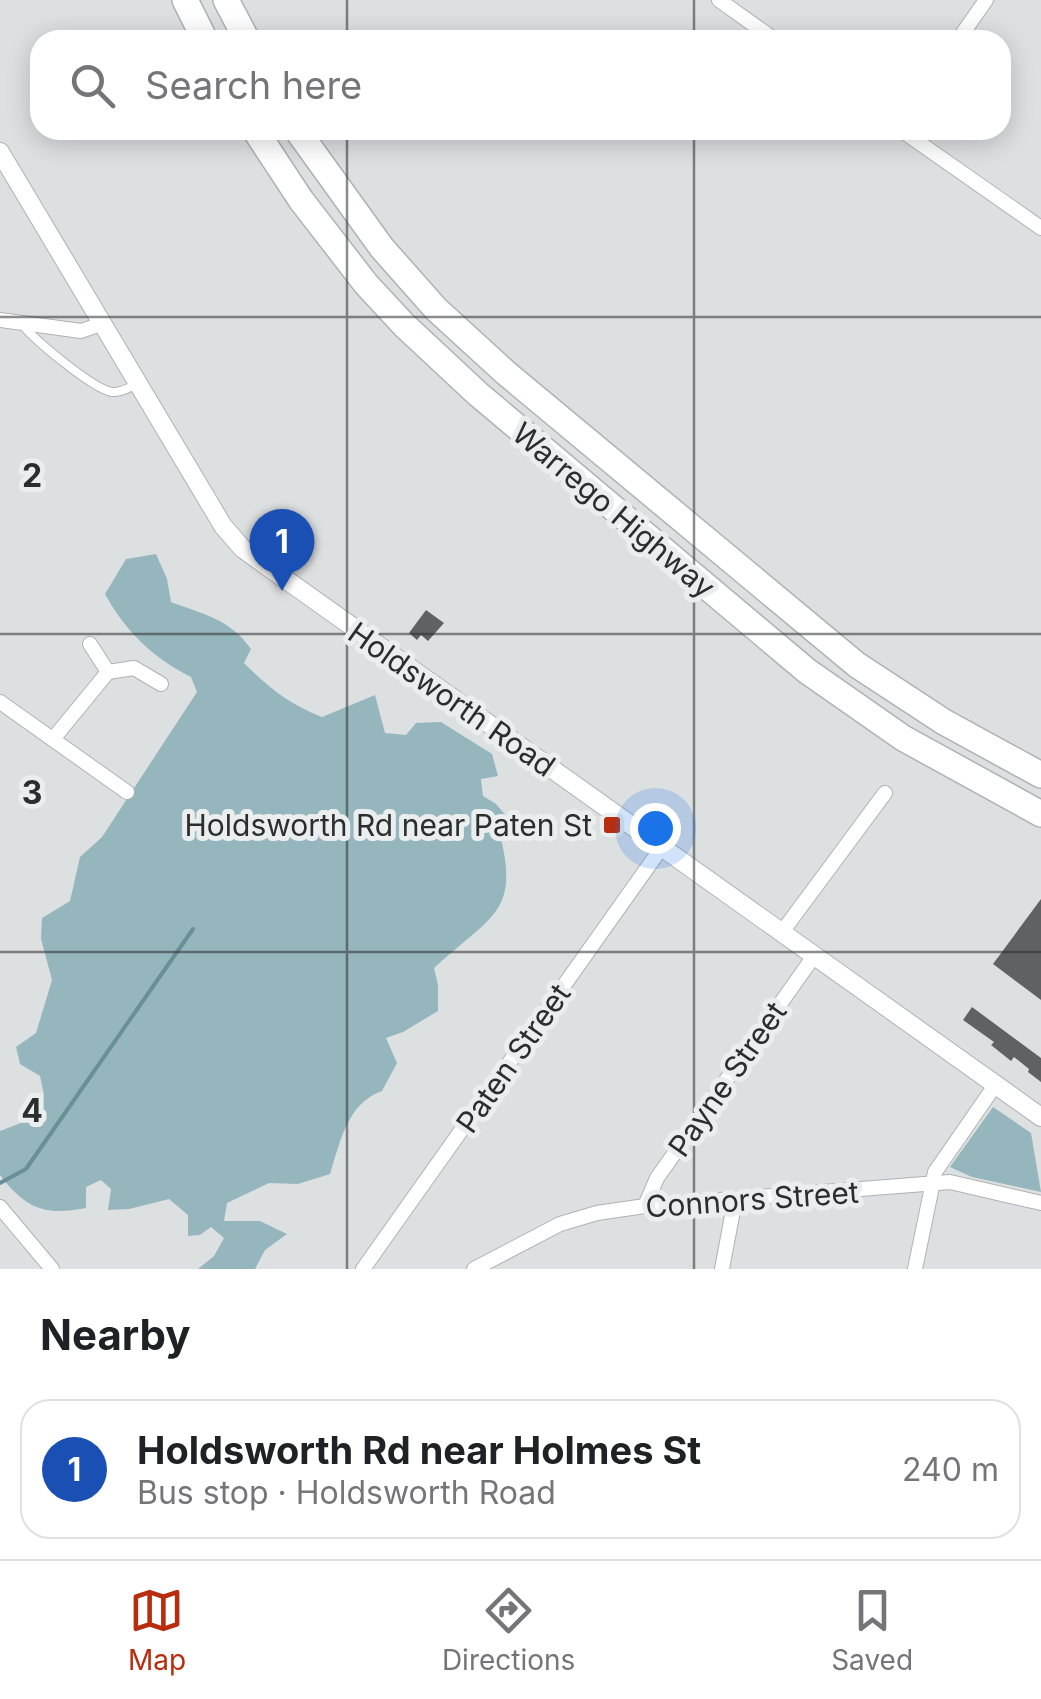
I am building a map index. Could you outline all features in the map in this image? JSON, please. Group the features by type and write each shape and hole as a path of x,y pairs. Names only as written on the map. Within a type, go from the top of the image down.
{"highway":[{"path":"185,0 200,30"},
{"path":"226,0 242,30"},
{"path":"242,0 256,30"},
{"name":"Warrego Highway","path":"262,140 301,200 366,284 478,394 806,670 903,738 1041,814"},
{"name":"Warrego Highway","path":"304,140 382,248 436,309 506,374 856,665 944,722 1041,775"}],"street":[{"path":"719,0 761,30"},
{"path":"965,30 986,0"},
{"path":"916,140 1041,228"},
{"name":"Holdsworth Road","path":"0,152 223,526 243,549 1041,1116"},
{"path":"0,320 81,330 101,324"},
{"path":"90,644 108,672"},
{"path":"53,740 108,672 134,668 161,684"},
{"path":"0,702 127,792"},
{"path":"782,932 885,792"},
{"name":"Paten Street","path":"364,1269 662,848"},
{"name":"Payne Street","path":"645,1206 657,1178 814,956"},
{"path":"915,1269 937,1167 996,1084"},
{"name":"Connors Street","path":"474,1269 560,1224 597,1213 645,1206 960,1183 1041,1203"},
{"path":"722,1269 735,1200"},
{"path":"0,1207 52,1269"}],"lane":[{"path":"21,323 38,343 105,390 118,392 137,384"}],"shaded area":[{"path":"156,554 167,579 171,602 234,631 251,649 244,663 289,701 322,717 375,695 385,733 406,735 416,723 441,722 492,754 498,776 481,779 483,796 507,817 497,823 506,876 498,908 434,968 438,1011 386,1038 397,1063 382,1091 353,1114 330,1174 298,1184 269,1183 227,1203 224,1221 260,1221 287,1234 265,1250 255,1269 198,1269 214,1256 224,1238 211,1227 200,1235 188,1236 188,1215 169,1199 108,1210 111,1189 101,1180 86,1187 86,1208 48,1210 19,1196 0,1175 0,1131 26,1121 44,1095 40,1076 20,1064 16,1047 36,1033 52,980 41,939 42,918 70,901 80,857 102,837 197,692 191,677 152,652 131,632 105,594 126,559"},
{"path":"993,1107 1031,1133 1041,1192 972,1177 950,1167"}],"building":[{"path":"426,610 444,623 428,641 421,635 417,640 409,633"},
{"path":"1041,899 1041,1000 993,964"},
{"path":"972,1007 1041,1058 1041,1082 963,1020"}],"waterway":[{"path":"0,1183 26,1169 193,929"}],"place":[{"name":"Holdsworth Rd near Holmes St","path":"282,591"},
{"name":"Holdsworth Rd near Paten St","path":"612,825"}]}
